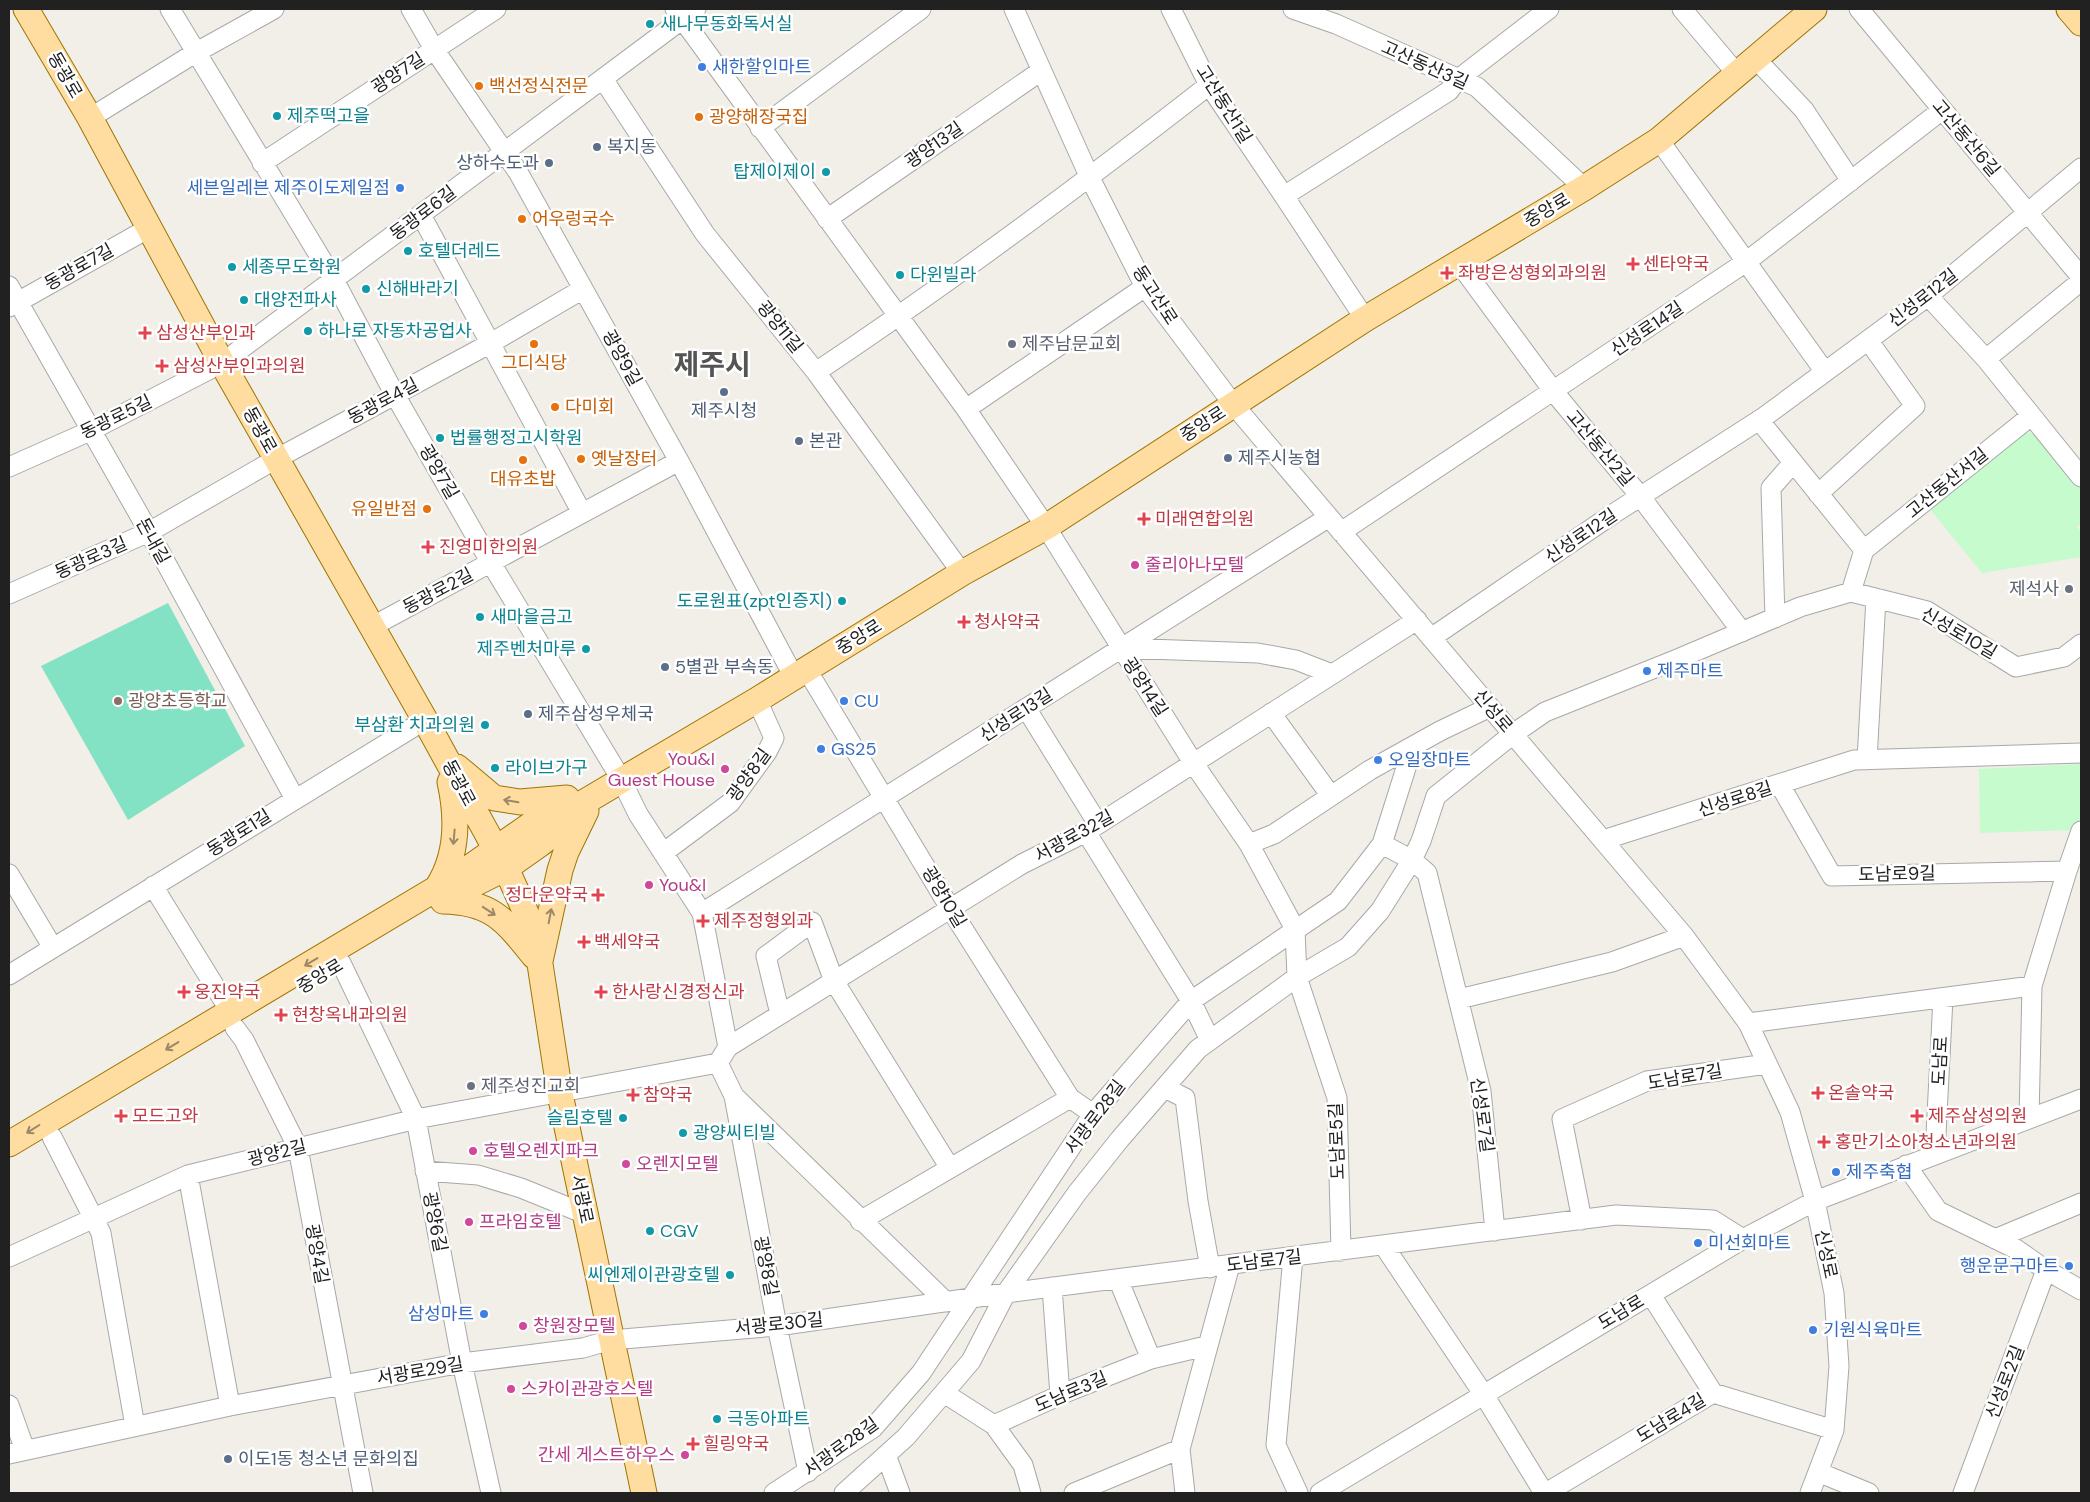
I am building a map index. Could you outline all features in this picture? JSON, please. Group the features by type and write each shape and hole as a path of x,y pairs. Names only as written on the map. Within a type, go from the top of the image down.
{"main road":[{"name":"동광로","path":"26,9 90,118 222,364 373,626 501,859"},
{"name":"중앙로","path":"9,1163 232,1020 501,859 549,812 571,810 800,674 962,573 1046,526 1366,319 1584,188 1659,140 1814,9"},
{"path":"2069,9 2081,23"},
{"path":"444,755 476,785 494,798 520,802 594,796"},
{"path":"444,755 456,811 452,852 440,894 481,906 506,923 540,964"},
{"path":"540,964 560,870 566,852 594,796"},
{"name":"서광로","path":"501,859 526,913 540,964 560,1094 644,1493"},
{"name":"중앙로","path":"9,1144 232,1020 342,963 440,894"}],"street":[{"name":"광양7길","path":"170,9 334,280 395,395 491,563 621,779"},
{"path":"90,118 195,53 274,9"},
{"name":"광양9길","path":"411,9 434,49 503,153 518,172 800,674"},
{"path":"434,49 496,9"},
{"path":"760,128 921,9"},
{"name":"동고산로","path":"1014,9 1090,178 1145,287 1233,404"},
{"name":"고산동산1길","path":"1171,9 1209,85 1366,319"},
{"name":"고산동산3길","path":"1293,9 1334,15 1457,80 1478,87 1584,188"},
{"path":"1682,9 1737,74"},
{"name":"고산동산6길","path":"1859,9 2028,213 2079,271"},
{"path":"1284,196 1449,90 1457,80 1543,10"},
{"path":"684,12 760,128 966,409 1046,526"},
{"name":"동광로6길","path":"222,364 603,79 684,12"},
{"name":"광양7길","path":"262,163 434,49"},
{"path":"1756,58 1804,110 1851,181"},
{"name":"광양13길","path":"827,219 1041,71"},
{"name":"광양11길","path":"603,79 705,234 816,372 962,573"},
{"path":"816,372 899,317 1090,178 1209,85"},
{"name":"신성로14길","path":"1341,532 1554,392 1746,262 1942,110"},
{"path":"1659,140 1825,372"},
{"name":"신성로12길","path":"1431,638 1640,496 1759,420 1928,296 2081,168"},
{"path":"421,215 582,513"},
{"name":"동광로7길","path":"12,298 149,228"},
{"name":"고산동산2길","path":"1459,263 1554,392 1640,496 1742,632"},
{"path":"1986,359 2079,271"},
{"path":"966,409 1145,287"},
{"name":"동광로4길","path":"276,459 491,343 583,289"},
{"path":"1928,296 1986,359 2081,477"},
{"name":"돈내길","path":"12,298 149,532 295,799"},
{"path":"1818,494 1915,406 1868,340"},
{"name":"동광로5길","path":"9,467 90,431 222,364"},
{"name":"신성로","path":"1233,404 1684,936 1748,1023 1790,1112 1815,1201 1834,1293 1839,1366 1834,1430 1810,1493"},
{"name":"고산동산서길","path":"1864,550 2031,416"},
{"path":"1759,420 1792,464 1864,550 1851,592"},
{"name":"동광로3길","path":"9,594 149,532 276,459"},
{"name":"동광로2길","path":"373,626 679,461"},
{"path":"1775,618 1771,488 1792,464"},
{"name":"신성로13길","path":"702,913 1329,517"},
{"name":"광양14길","path":"1046,526 1120,648 1194,764 1249,844 1296,929"},
{"name":"신성로10길","path":"844,1493 906,1437 971,1361 1006,1293 1076,1193 1198,1049 1297,977 1348,946 1380,911 1412,860 1436,796 1513,734 1545,712 1800,607 1851,592 1927,612 2016,667 2064,657 2080,648"},
{"path":"1867,760 1876,598"},
{"name":"서광로32길","path":"723,1055 780,1014 1022,864 1092,828 1417,620"},
{"path":"1120,648 1258,653 1296,660 1332,674"},
{"name":"광양10길","path":"800,674 885,799 950,908 1070,1098 1093,1114"},
{"name":"광양8길","path":"663,853 730,803 767,752 774,738 756,700"},
{"path":"1249,844 1274,834 1370,770 1440,731 1490,707"},
{"path":"1026,708 1191,1001 1210,1040"},
{"path":"1271,713 1331,796"},
{"name":"동광로1길","path":"9,975 425,720"},
{"name":"서광로28길","path":"774,1493 873,1428 921,1373 1093,1114 1191,1001 1338,901 1382,844 1412,748"},
{"name":"신성로8길","path":"1603,840 1854,760 2081,754"},
{"name":"광양8길","path":"621,779 638,814 702,913 723,1055 734,1096 777,1326 808,1472"},
{"name":"도남로9길","path":"1780,785 1832,876 2067,871"},
{"path":"2029,1119 2032,986 2081,831"},
{"name":"신성로7길","path":"1382,844 1412,860 1427,873 1481,1091 1495,1231"},
{"path":"9,874 53,948"},
{"name":"광양4길","path":"153,886 244,1040 298,1148 341,1385 363,1493"},
{"path":"780,1014 766,956 812,922 834,981 950,1168"},
{"name":"도남로5길","path":"1296,929 1297,977 1337,1098 1341,1251"},
{"path":"1459,999 1612,962 1684,936"},
{"name":"광양6길","path":"342,963 416,1119 462,1363 491,1493"},
{"path":"1748,1023 2032,986"},
{"name":"도남로","path":"1935,1154 1943,998"},
{"path":"560,1094 723,1055"},
{"name":"도남로7길","path":"1582,1220 1562,1119 1647,1081 1767,1064"},
{"path":"1165,1088 1185,1098 1198,1202 1210,1268"},
{"name":"광양2길","path":"9,1257 188,1175 416,1119 560,1094"},
{"path":"734,1096 860,1221 946,1302"},
{"path":"860,1221 1070,1098"},
{"name":"도남로","path":"1320,1493 1743,1239 1815,1201 2081,1099"},
{"path":"52,1137 102,1233 135,1426"},
{"path":"1906,1165 1938,1211 2016,1249 2046,1270 2081,1290"},
{"path":"426,1171 478,1175 521,1188 585,1214"},
{"path":"188,1175 230,1406"},
{"path":"1995,1239 2081,1203"},
{"name":"도남로7길","path":"946,1302 1616,1216 1713,1220 1743,1239"},
{"path":"1384,1246 1484,1395 1545,1493"},
{"path":"1293,1257 1276,1445 1298,1493"},
{"path":"1185,1493 1180,1449 1206,1346 1230,1265"},
{"name":"신성로2길","path":"1963,1493 2046,1270"},
{"path":"1118,1279 1151,1359"},
{"path":"1052,1287 1060,1395"},
{"path":"1651,1294 1713,1393"},
{"name":"서광로30길","path":"611,1340 777,1326 946,1302"},
{"name":"서광로29길","path":"9,1405 17,1452 230,1406 341,1385 462,1363 583,1348 611,1340"},
{"name":"도남로3길","path":"994,1425 1060,1395 1151,1359 1206,1346"},
{"path":"944,1393 994,1425 1023,1465 1031,1493"},
{"name":"도남로4길","path":"1545,1493 1713,1393 1834,1430"},
{"path":"1074,1493 1180,1449"},
{"path":"886,1455 900,1493"},
{"path":"1818,1472 1869,1493"}],"green space":[{"path":"2024,432 2037,434 2081,488 2081,523 2077,527 2081,532 2081,557 1982,573 1929,508"},
{"path":"168,603 245,746 128,820 41,666"},
{"path":"2081,764 2081,815 2075,830 1980,833 1979,769"}],"place":[{"name":"새나무동화독서실","path":"650,24"},
{"name":"새한할인마트","path":"702,67"},
{"name":"백선정식전문","path":"479,86"},
{"name":"제주떡고을","path":"277,116"},
{"name":"광양해장국집","path":"699,117"},
{"name":"복지동","path":"597,147"},
{"name":"상하수도과","path":"549,163"},
{"name":"탑제이제이","path":"826,172"},
{"name":"세븐일레븐 제주이도제일점","path":"400,188"},
{"name":"어우렁국수","path":"522,219"},
{"name":"호텔더레드","path":"408,251"},
{"name":"센타약국","path":"1633,264"},
{"name":"세종무도학원","path":"232,267"},
{"name":"좌방은성형외과의원","path":"1447,273"},
{"name":"다윈빌라","path":"900,275"},
{"name":"신해바라기","path":"366,289"},
{"name":"대양전파사","path":"244,300"},
{"name":"하나로 자동차공업사","path":"308,331"},
{"name":"삼성산부인과","path":"145,333"},
{"name":"그디식당","path":"534,344"},
{"name":"제주남문교회","path":"1012,344"},
{"name":"삼성산부인과의원","path":"162,366"},
{"name":"제주시청","path":"724,392"},
{"name":"다미회","path":"555,407"},
{"name":"법률행정고시학원","path":"440,438"},
{"name":"본관","path":"799,441"},
{"name":"제주시농협","path":"1228,458"},
{"name":"옛날장터","path":"581,459"},
{"name":"대유초밥","path":"523,460"},
{"name":"유일반점","path":"427,509"},
{"name":"미래연합의원","path":"1144,519"},
{"name":"진영미한의원","path":"428,547"},
{"name":"줄리아나모텔","path":"1135,565"},
{"name":"제석사","path":"2069,589"},
{"name":"도로원표(zpt인증지)","path":"842,601"},
{"name":"새마을금고","path":"480,617"},
{"name":"청사약국","path":"964,622"},
{"name":"제주벤처마루","path":"586,649"},
{"name":"5별관 부속동","path":"665,667"},
{"name":"제주마트","path":"1647,671"},
{"name":"광양초등학교","path":"118,701"},
{"name":"CU","path":"844,701"},
{"name":"제주삼성우체국","path":"528,714"},
{"name":"부삼환 치과의원","path":"485,725"},
{"name":"GS25","path":"821,749"},
{"name":"오일장마트","path":"1378,760"},
{"name":"라이브가구","path":"495,768"},
{"name":"You&I Guest House","path":"725,769"},
{"name":"You&I","path":"649,885"},
{"name":"정다운약국","path":"598,895"},
{"name":"제주정형외과","path":"703,921"},
{"name":"백세약국","path":"584,942"},
{"name":"웅진약국","path":"184,992"},
{"name":"한사랑신경정신과","path":"601,992"},
{"name":"현창옥내과의원","path":"281,1015"},
{"name":"제주성진교회","path":"471,1086"},
{"name":"온솔약국","path":"1818,1093"},
{"name":"참약국","path":"633,1095"},
{"name":"모드고와","path":"121,1116"},
{"name":"제주삼성의원","path":"1917,1116"},
{"name":"슬림호텔","path":"623,1118"},
{"name":"광양씨티빌","path":"683,1133"},
{"name":"홍만기소아청소년과의원","path":"1824,1142"},
{"name":"호텔오렌지파크","path":"473,1151"},
{"name":"오렌지모텔","path":"626,1164"},
{"name":"제주축협","path":"1836,1172"},
{"name":"프라임호텔","path":"469,1222"},
{"name":"CGV","path":"650,1231"},
{"name":"미선회마트","path":"1698,1243"},
{"name":"행운문구마트","path":"2069,1266"},
{"name":"씨엔제이관광호텔","path":"730,1275"},
{"name":"삼성마트","path":"484,1314"},
{"name":"창원장모텔","path":"523,1326"},
{"name":"기원식육마트","path":"1813,1330"},
{"name":"스카이관광호스텔","path":"511,1389"},
{"name":"극동아파트","path":"717,1419"},
{"name":"힐링약국","path":"693,1444"},
{"name":"간세 게스트하우스","path":"685,1455"},
{"name":"이도1동 청소년 문화의집","path":"228,1459"}],"district":[{"name":"제주시","path":"712,364"}]}
